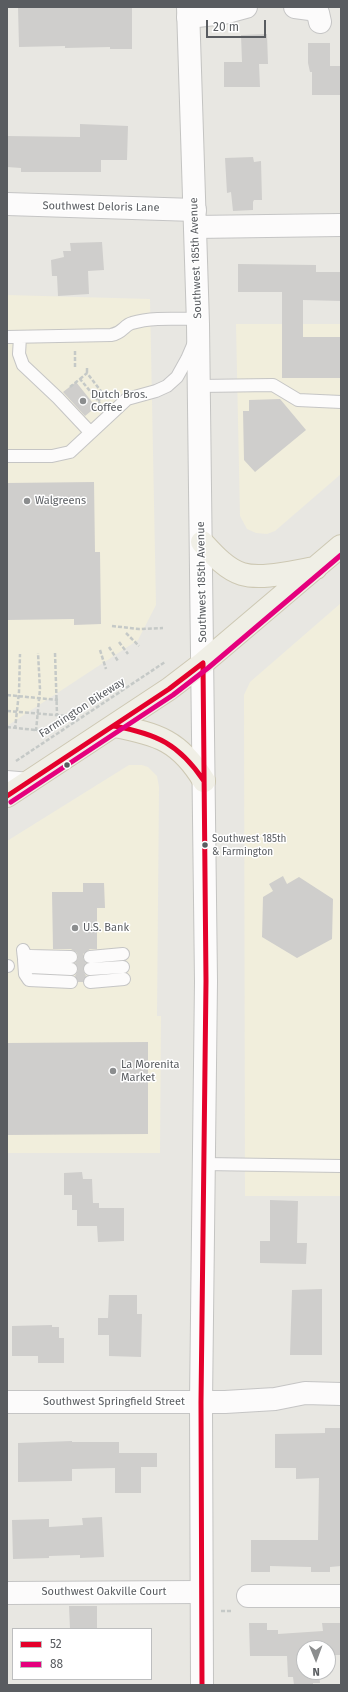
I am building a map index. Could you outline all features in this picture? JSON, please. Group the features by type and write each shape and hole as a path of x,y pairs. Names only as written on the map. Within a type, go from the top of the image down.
{"main road":[{"path":"202,542 220,561 245,575 262,576 316,568"},
{"path":"7,796 169,689 203,663 341,546"},
{"path":"114,726 150,734 176,747 187,756 204,781"}],"street":[{"path":"188,12 224,13 246,7"},
{"path":"295,7 310,9 318,13 320,22"},
{"name":"Southwest 185th Avenue","path":"188,12 198,326 202,542 206,973 201,1402 202,1685"},
{"name":"Southwest Deloris Lane","path":"7,204 195,218 340,226"},
{"name":"Southwest Springfield Street","path":"7,1402 201,1402 275,1399 305,1393 341,1394"},
{"name":"Southwest Oakville Court","path":"7,1593 201,1602"},
{"path":"248,1596 341,1596"}],"lane":[{"path":"7,337 111,335 123,331 129,324 147,320 198,326 188,359 177,377 167,386 156,391 127,399 70,452 62,454 7,456"},
{"path":"20,337 19,354 23,365 58,398 90,432"},
{"path":"199,386 274,385 298,400 341,402"},
{"path":"7,777 31,780"},
{"path":"71,957 26,956 23,950 25,974 29,980 71,982"},
{"path":"90,982 124,973 90,963 123,954"},
{"path":"24,960 26,966 30,968 71,969"},
{"path":"204,1164 341,1166"}],"path":[{"path":"86,368 87,373 104,395 98,401"},
{"path":"68,389 87,373"},
{"path":"80,379 102,405"},
{"path":"112,626 147,629 163,628"},
{"path":"126,633 139,646"},
{"path":"119,642 128,654"},
{"path":"109,647 118,661"},
{"path":"100,650 106,669"},
{"path":"36,730 38,700 38,653"},
{"path":"55,653 58,700 57,714"},
{"path":"16,728 19,698 20,654"},
{"name":"Farmington Bikeway","path":"13,763 165,662"},
{"path":"7,696 38,700 58,700"},
{"path":"7,711 67,716"},
{"path":"7,727 44,731"},
{"path":"201,1602 242,1610 248,1596"}],"shaded area":[{"path":"7,295 150,299 156,605 138,640 7,726"},
{"path":"236,324 341,324 341,474 275,531 267,534 256,533 247,529 240,516"},
{"path":"341,603 341,1196 245,1196 244,695 250,682"},
{"path":"129,765 142,765 148,767 157,776 159,787 157,1016 161,1016 160,1153 7,1153 7,841"}],"building":[{"path":"18,7 132,7 132,49 110,49 110,47 65,48 65,46 19,47"},
{"path":"267,34 268,64 259,64 260,87 224,87 224,62 242,62 241,35"},
{"path":"308,43 330,43 330,66 341,66 341,95 312,95 312,72 310,72 308,63"},
{"path":"80,124 128,126 127,160 101,160 101,172 21,172 21,168 7,167 7,136 80,137"},
{"path":"253,157 254,162 261,161 262,200 254,200 253,210 233,211 231,192 227,193 225,158"},
{"path":"102,242 104,270 88,271 89,294 58,296 57,276 52,276 51,260 64,257 63,251 71,251 70,243"},
{"path":"238,264 316,265 316,272 341,272 341,301 303,300 303,337 341,337 341,378 282,378 282,292 238,292"},
{"name":"Dutch Bros. Coffee","path":"76,382 96,407 85,416 63,392"},
{"path":"280,399 306,430 255,472 244,460 243,411 249,411 249,400"},
{"name":"Walgreens","path":"94,482 95,552 100,552 101,624 74,625 74,619 7,620 7,483"},
{"path":"283,876 287,884 299,877 333,899 332,939 297,958 262,937 263,897 273,891 269,884"},
{"name":"U.S. Bank","path":"83,883 104,883 105,908 97,908 97,949 90,949 83,954 83,958 86,963 83,970 86,976 83,982 78,982 75,976 78,970 75,963 78,958 77,953 71,949 53,949 52,892 83,892"},
{"path":"148,1042 148,1134 7,1135 7,1043"},
{"path":"82,1172 83,1179 92,1179 93,1203 99,1203 99,1208 124,1208 124,1241 98,1242 97,1226 77,1226 77,1210 72,1210 72,1195 64,1195 64,1173"},
{"path":"270,1200 298,1201 297,1243 307,1243 306,1264 260,1263 260,1241 270,1241"},
{"path":"322,1289 322,1355 290,1355 292,1290"},
{"path":"109,1295 137,1295 137,1314 142,1314 141,1357 109,1356 109,1335 98,1335 98,1318 108,1318"},
{"path":"52,1325 52,1327 59,1327 59,1338 64,1338 64,1363 38,1363 38,1356 12,1356 12,1326"},
{"path":"325,1428 341,1428 341,1566 330,1567 330,1572 311,1572 311,1567 270,1566 270,1572 251,1572 251,1540 318,1540 319,1478 296,1479 296,1468 275,1468 275,1434 325,1433"},
{"path":"72,1441 119,1442 119,1453 157,1453 157,1467 141,1467 141,1493 115,1493 115,1468 72,1469 72,1481 18,1482 18,1443"},
{"path":"102,1517 104,1557 80,1558 80,1555 13,1559 12,1520 49,1519 49,1527 83,1525 82,1518"},
{"path":"69,1606 97,1606 97,1628 70,1628"},
{"path":"249,1623 267,1623 267,1630 278,1630 278,1634 323,1631 322,1623 341,1623 341,1655 336,1655 336,1640 296,1640 296,1680 320,1680 320,1683 313,1683 313,1685 294,1685 293,1677 288,1677 287,1656 250,1656"}],"transit line":[{"name":"88","path":"11,802 173,695 208,668 341,555"},
{"name":"52","path":"7,796 169,689 203,663"},
{"name":"52","path":"202,1685 201,1402 206,981 203,663"},
{"name":"52","path":"114,726 155,737 176,749 195,768 204,781"}],"place":[{"name":"Dutch Bros. Coffee","path":"83,401"},
{"name":"Walgreens","path":"27,501"},
{"name":"Southwest 185th & Farmington","path":"205,845"},
{"name":"U.S. Bank","path":"75,928"},
{"name":"La Morenita Market","path":"113,1071"}]}
